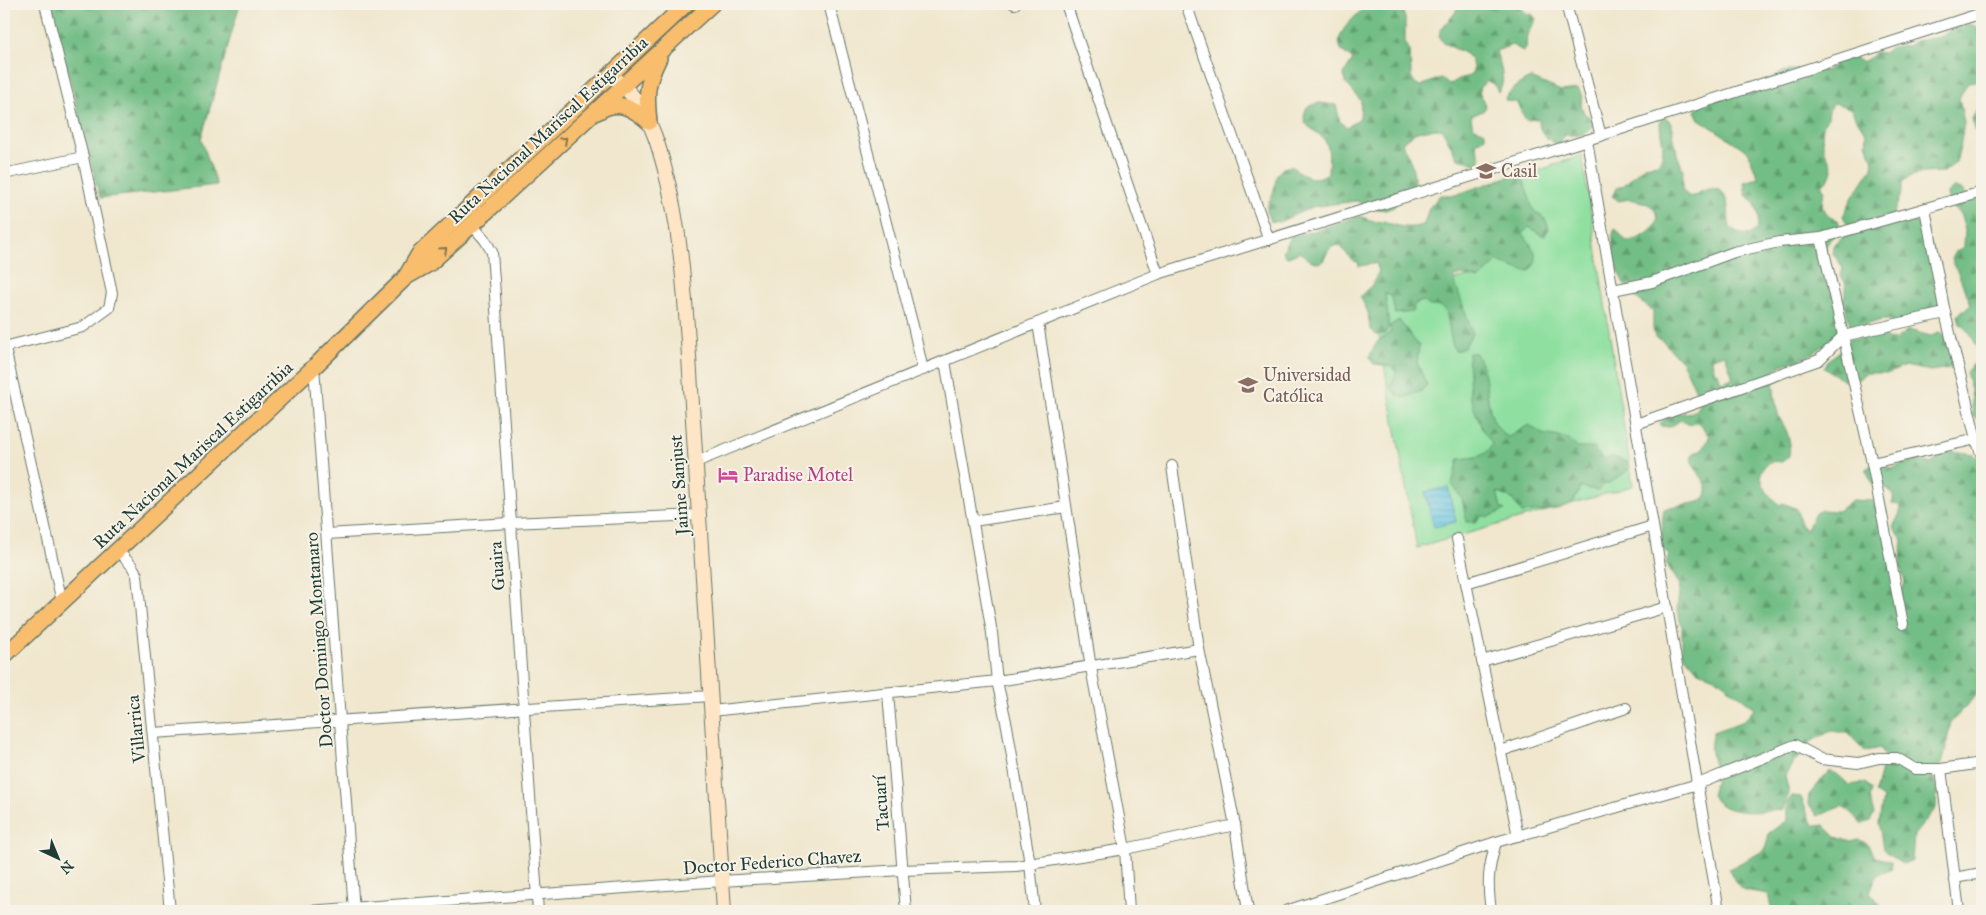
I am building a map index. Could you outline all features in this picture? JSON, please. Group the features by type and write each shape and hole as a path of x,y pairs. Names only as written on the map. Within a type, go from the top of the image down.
{"main road":[{"name":"Ruta Nacional Mariscal Estigarribia","path":"405,278 419,254 686,4"},
{"name":"Ruta Nacional Mariscal Estigarribia","path":"4,656 314,367 405,278 429,264 712,4"},
{"path":"649,122 646,94 650,76 663,51 676,38"},
{"name":"Jaime Sanjust","path":"611,74 638,103 649,122 660,150 674,206 681,251 724,911"},
{"path":"587,118 601,109 626,106 637,111 649,122"}],"street":[{"path":"45,4 83,156 112,293 109,308 83,327 4,346 62,602"},
{"path":"829,4 923,370"},
{"path":"1066,4 1158,274"},
{"path":"1186,4 1269,240"},
{"path":"1566,4 1601,136"},
{"path":"696,462 1158,274 1601,136 1982,13"},
{"path":"1587,140 1719,911"},
{"path":"4,174 83,156"},
{"path":"1613,290 1652,282 1734,252 1779,242 1821,238 1982,192"},
{"path":"1925,209 1945,313 1982,456"},
{"name":"Guaira","path":"472,225 485,240 492,252 538,911"},
{"path":"1821,238 1872,463 1903,624"},
{"path":"1636,424 1820,360 1843,336 1945,313"},
{"path":"1038,323 1091,668 1125,850 1129,911"},
{"path":"945,361 992,633 997,681 1007,726 1030,864 1035,911"},
{"name":"Doctor Domingo Montanaro","path":"314,367 354,910"},
{"path":"1872,463 1979,439"},
{"path":"1172,466 1199,650 1235,824 1248,911"},
{"path":"973,521 1066,507"},
{"path":"327,534 510,523 699,515"},
{"path":"1466,583 1654,526"},
{"path":"1457,539 1518,836"},
{"name":"Villarrica","path":"118,551 132,566 137,575 170,911"},
{"path":"1482,661 1667,607"},
{"path":"711,711 997,681 1199,650"},
{"name":"Tacuarí","path":"888,693 906,911"},
{"path":"153,734 340,719 524,710 710,696"},
{"path":"1501,751 1626,708"},
{"path":"1286,911 1496,842 1698,784 1795,745 1821,759 1858,763 1879,758 1897,758 1915,769 1941,769 1982,763"},
{"path":"1941,769 1959,911"},
{"name":"Doctor Federico Chavez","path":"308,911 354,910 536,894 722,881 902,870 1016,866 1125,850 1235,824"},
{"path":"1491,911 1487,885 1489,865 1496,842"},
{"path":"1954,878 1982,873"}],"green space":[{"path":"51,4 240,4 201,139 217,185 100,198"},
{"path":"1363,4 1400,4 1405,18 1405,44 1410,51 1411,76 1415,83 1422,87 1441,78 1449,85 1459,79 1470,76 1473,72 1470,58 1443,42 1439,37 1442,28 1455,13 1458,4 1515,4 1519,5 1528,15 1532,14 1536,19 1527,35 1526,48 1523,51 1512,45 1496,51 1503,78 1498,92 1494,84 1487,81 1480,87 1479,92 1486,107 1483,111 1471,116 1473,127 1485,132 1485,137 1477,142 1476,145 1480,157 1480,161 1477,164 1458,159 1442,129 1420,131 1411,135 1402,143 1414,173 1414,179 1411,191 1403,193 1394,207 1386,210 1377,209 1356,201 1312,207 1279,222 1270,221 1267,212 1268,205 1274,190 1277,174 1283,168 1291,166 1304,175 1313,178 1318,178 1328,173 1329,152 1327,145 1321,136 1306,123 1304,119 1307,107 1319,103 1336,105 1340,122 1347,127 1360,118 1361,101 1345,82 1344,74 1353,60 1341,49 1339,43 1342,32 1364,8"},
{"path":"1969,24 1982,28 1982,80 1968,82 1959,98 1964,123 1956,162 1944,172 1917,174 1902,182 1902,191 1893,215 1856,226 1847,224 1843,216 1872,168 1873,160 1866,143 1867,135 1850,108 1834,103 1831,106 1823,126 1822,139 1832,171 1831,175 1821,185 1825,191 1822,201 1824,210 1829,216 1838,220 1839,224 1839,230 1830,239 1826,247 1827,260 1836,278 1838,290 1838,329 1834,337 1819,349 1808,356 1777,368 1775,371 1775,401 1779,417 1788,437 1789,456 1782,462 1767,464 1761,473 1762,482 1769,495 1780,505 1783,503 1797,509 1801,526 1807,530 1814,514 1821,510 1838,511 1852,500 1877,501 1900,597 1905,582 1900,566 1903,540 1893,527 1900,513 1900,505 1892,504 1894,495 1888,490 1872,483 1866,469 1879,460 1892,469 1916,461 1931,464 1942,455 1951,452 1974,454 1982,463 1982,679 1975,697 1951,721 1943,761 1933,775 1937,791 1936,808 1914,835 1912,860 1903,864 1883,849 1879,823 1883,798 1875,793 1884,756 1880,748 1865,751 1848,733 1831,731 1808,743 1807,751 1794,761 1785,776 1789,793 1783,810 1754,812 1734,810 1717,802 1711,795 1718,771 1713,762 1711,752 1713,732 1744,721 1755,708 1715,677 1698,671 1682,652 1682,627 1677,610 1680,585 1666,563 1669,555 1662,545 1664,509 1696,503 1703,500 1707,494 1705,482 1694,466 1692,454 1703,448 1709,436 1699,423 1689,424 1681,420 1670,427 1661,426 1660,423 1669,415 1689,413 1697,409 1700,399 1683,363 1663,341 1655,337 1653,311 1627,288 1620,276 1615,259 1613,234 1615,228 1626,241 1644,236 1656,224 1658,217 1656,211 1650,205 1639,201 1619,201 1612,196 1617,188 1624,185 1644,166 1658,164 1663,151 1660,124 1661,118 1665,116 1671,123 1677,154 1683,170 1682,189 1691,197 1709,189 1719,190 1726,199 1730,227 1737,233 1750,235 1757,229 1759,216 1755,204 1746,195 1744,182 1759,178 1751,163 1749,152 1699,119 1695,111 1705,98 1769,79 1785,71 1809,68 1826,71 1839,61 1855,57 1862,62 1870,58 1875,52 1884,53 1891,47 1908,46 1915,41 1940,37 1953,28","holes":["1725,354 1733,378 1721,382 1718,372 1715,373 1711,358"]},
{"path":"1531,78 1561,91 1578,89 1582,96 1581,105 1584,113 1591,118 1593,127 1580,135 1564,135 1559,146 1547,138 1540,129 1539,119 1526,120 1516,102 1506,101 1505,97 1520,83"},
{"path":"1982,108 1982,179 1979,174 1979,143 1972,119 1976,111"},
{"path":"1582,155 1633,486 1417,548 1372,298 1473,276 1501,184"},
{"path":"1516,174 1523,178 1533,210 1546,220 1549,229 1544,236 1529,227 1523,233 1536,256 1534,266 1530,271 1497,262 1479,279 1462,275 1453,277 1472,334 1464,348 1455,351 1446,310 1439,306 1430,306 1423,301 1415,304 1412,312 1395,314 1392,297 1385,293 1389,326 1385,334 1376,335 1370,328 1368,312 1360,296 1372,285 1379,271 1376,263 1359,266 1358,262 1353,261 1339,245 1331,248 1323,261 1318,263 1310,260 1300,252 1288,257 1284,255 1283,251 1292,236 1314,231 1359,216 1380,223 1384,221 1399,226 1419,226 1424,224 1429,208 1440,195 1455,195"},
{"path":"1953,187 1961,189 1973,200 1982,198 1982,422 1973,417 1971,390 1966,372 1976,361 1978,350 1967,330 1960,324 1958,315 1971,304 1952,259 1956,251 1964,247 1965,230 1960,213 1952,208 1947,194"},
{"path":"1904,217 1915,221 1923,229 1929,240 1934,253 1943,305 1937,311 1895,327 1889,320 1881,320 1857,328 1850,324 1843,299 1846,292 1846,284 1841,276 1843,267 1833,254 1834,246 1838,240 1846,236"},
{"path":"1399,320 1419,346 1417,363 1427,385 1421,391 1404,398 1390,388 1396,373 1391,366 1374,364 1369,357 1377,342 1390,333 1391,325"},
{"path":"1908,330 1931,336 1939,333 1947,335 1955,367 1930,371 1905,366 1889,373 1865,373 1859,379 1847,382 1824,368 1828,360 1839,352 1848,339 1881,333 1887,339 1895,340"},
{"path":"1468,353 1476,353 1483,368 1491,415 1500,431 1508,437 1529,425 1542,434 1566,438 1578,448 1593,448 1604,460 1611,456 1627,462 1628,471 1601,486 1598,491 1581,487 1573,503 1557,509 1522,513 1512,499 1497,492 1501,508 1505,510 1489,517 1481,515 1476,522 1467,522 1462,499 1452,484 1459,459 1483,455 1492,443 1482,429 1470,397"},
{"path":"1829,771 1837,774 1849,785 1866,783 1871,790 1869,798 1874,814 1870,821 1862,824 1842,806 1818,816 1808,803 1809,795"},
{"path":"1792,796 1801,797 1810,820 1816,826 1824,825 1836,837 1851,842 1859,840 1867,843 1875,857 1891,861 1892,869 1876,876 1870,892 1880,904 1882,911 1772,911 1768,894 1743,889 1736,883 1729,869 1765,850 1769,833 1787,820 1787,803"}],"water":[{"path":"1448,487 1456,522 1434,527 1425,492"}],"place":[{"name":"Casil","path":"1486,171"},
{"name":"Universidad Católica","path":"1248,385"},
{"name":"Paradise Motel","path":"728,475"}]}
